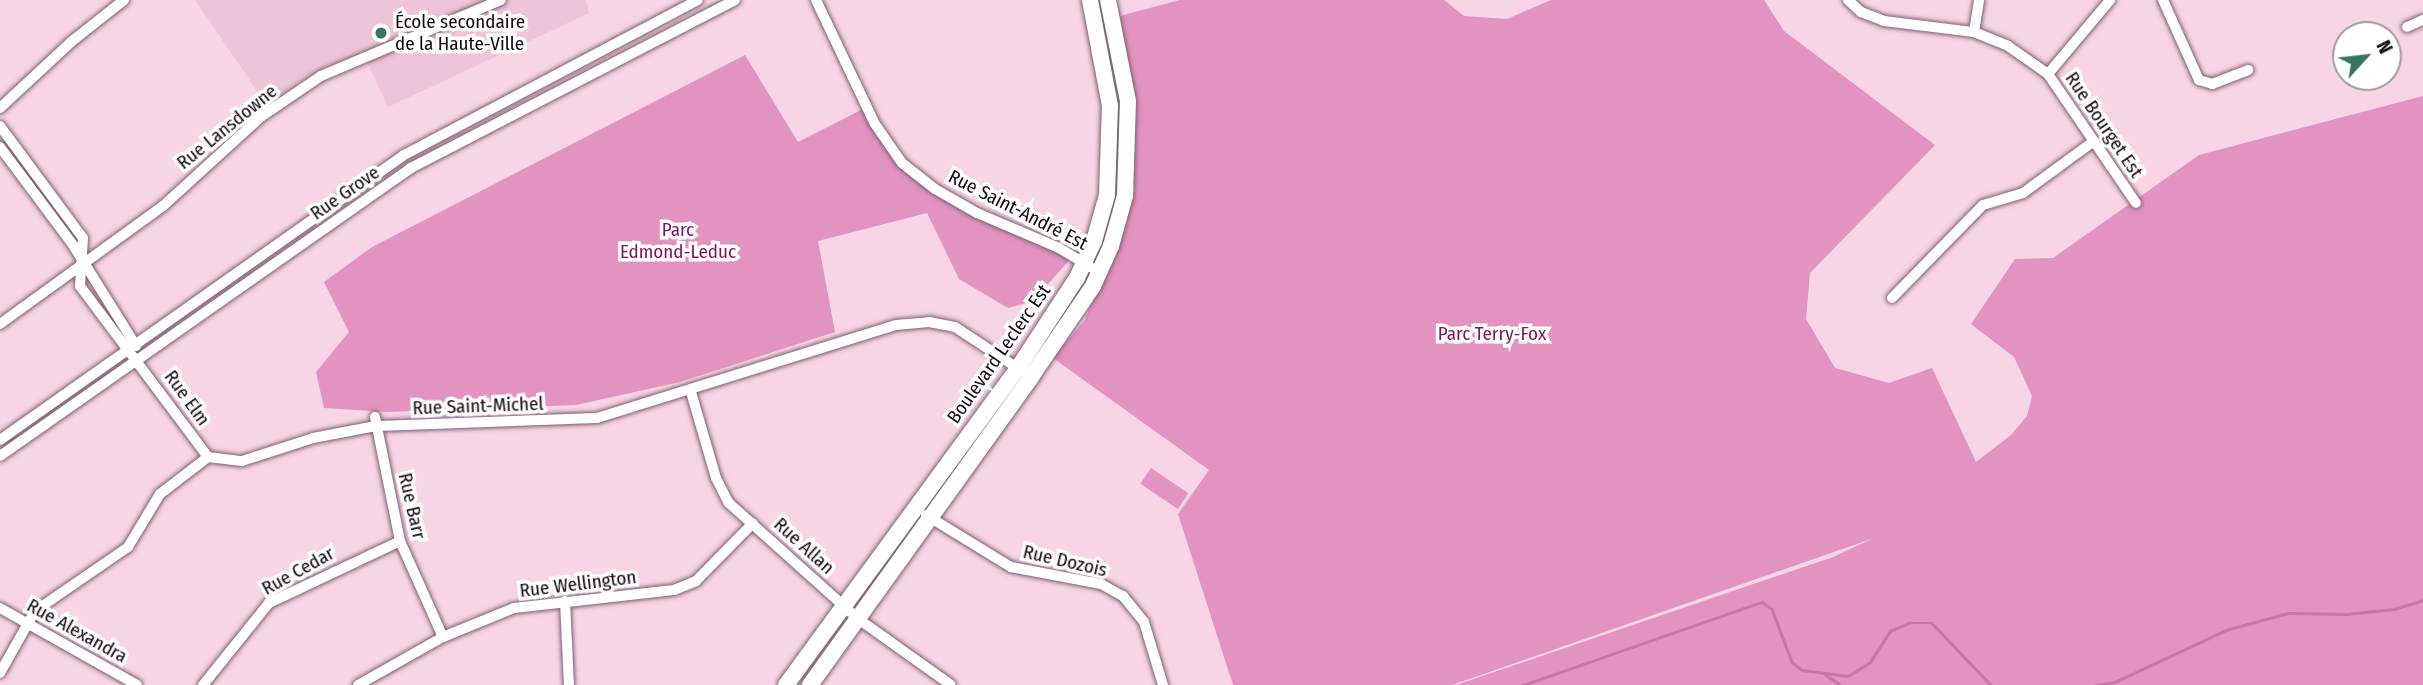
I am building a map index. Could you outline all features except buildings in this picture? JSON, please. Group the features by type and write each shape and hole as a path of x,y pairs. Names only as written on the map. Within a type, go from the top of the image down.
{"street":[{"path":"0,108 71,42 124,0"},
{"name":"Rue Lansdowne","path":"0,324 163,206 262,116 321,76 501,0"},
{"path":"697,0 704,15"},
{"name":"Rue Grove","path":"0,440 135,342 404,155 697,0"},
{"name":"Rue Grove","path":"0,456 411,168 735,0"},
{"name":"Rue Saint-André Est","path":"816,0 875,124 902,163 935,189 977,213 1099,272"},
{"name":"Boulevard Leclerc Est","path":"810,685 931,518 1025,373 1084,263 1107,195 1110,106 1100,37 1090,0"},
{"name":"Boulevard Leclerc Est","path":"786,685 915,508 1025,373 1099,272 1125,196 1128,101 1117,29 1108,0"},
{"name":"Rue Bourget Est","path":"1848,0 1861,12 1884,21 1975,32 2008,46 2048,74 2136,203"},
{"path":"1975,32 1979,0"},
{"path":"2048,74 2110,0"},
{"path":"2163,0 2199,80 2212,84 2248,70"},
{"path":"2407,27 2423,20"},
{"path":"1100,37 1117,29"},
{"name":"Rue Elm","path":"0,126 135,342 137,359"},
{"path":"1892,298 1983,205 2023,193 2094,141"},
{"name":"Rue Elm","path":"0,147 27,173"},
{"name":"Rue Elm","path":"84,263 80,286 125,351 137,359 208,457"},
{"name":"Rue Saint-Michel","path":"208,457 242,461 313,438 376,422 580,420 691,392 896,325 929,322 974,337 1025,373"},
{"name":"Rue Allan","path":"691,392 720,491 857,618 951,685"},
{"name":"Rue Barr","path":"376,422 400,541 443,637"},
{"path":"0,673 26,622 48,600 128,547 160,494 208,457"},
{"name":"Rue Dozois","path":"915,508 1011,567 1101,584 1123,596 1143,622 1163,685"},
{"name":"Rue Wellington","path":"358,685 443,637 514,608 674,590 696,581 753,523"},
{"name":"Rue Cedar","path":"203,685 269,603 400,541"},
{"path":"565,601 569,685"},
{"name":"Rue Alexandra","path":"0,608 137,685"}],"shaded area":[{"name":"École secondaire de la Haute-Ville","path":"195,0 586,0 589,13 388,107 364,55 315,73 266,104"}],"green space":[{"name":"Parc Terry-Fox","path":"1180,0 1444,0 1464,16 1507,19 1551,0 1764,0 1784,31 1935,145 1810,273 1806,319 1835,368 1889,383 1932,368 1976,462 2011,435 2027,416 2032,396 2014,357 1971,324 2015,259 2053,258 2199,155 2423,96 2423,685 1456,685 1833,557 1874,538 1452,685 1233,685 1178,514 1209,470 1053,358 1085,320 1135,190 1131,180 1133,93 1120,16"},
{"name":"Parc Edmond-Leduc","path":"745,55 798,142 867,107 902,163 935,189 1073,256 1033,301 1008,308 959,279 927,213 818,241 835,332 680,382 576,405 388,412 324,408 316,372 349,332 324,282 372,247"},
{"path":"1151,468 1188,493 1178,509 1140,484"}],"waterway":[{"path":"2096,685 2115,682 2226,630 2288,613 2347,614 2394,609 2423,600"},
{"path":"1523,685 1762,602 1772,609 1792,662 1802,670 1848,676 1870,662 1890,631 1909,623 1932,623 1991,685"},
{"path":"1826,675 1841,685"}],"place":[{"name":"École secondaire de la Haute-Ville","path":"381,33"}]}
